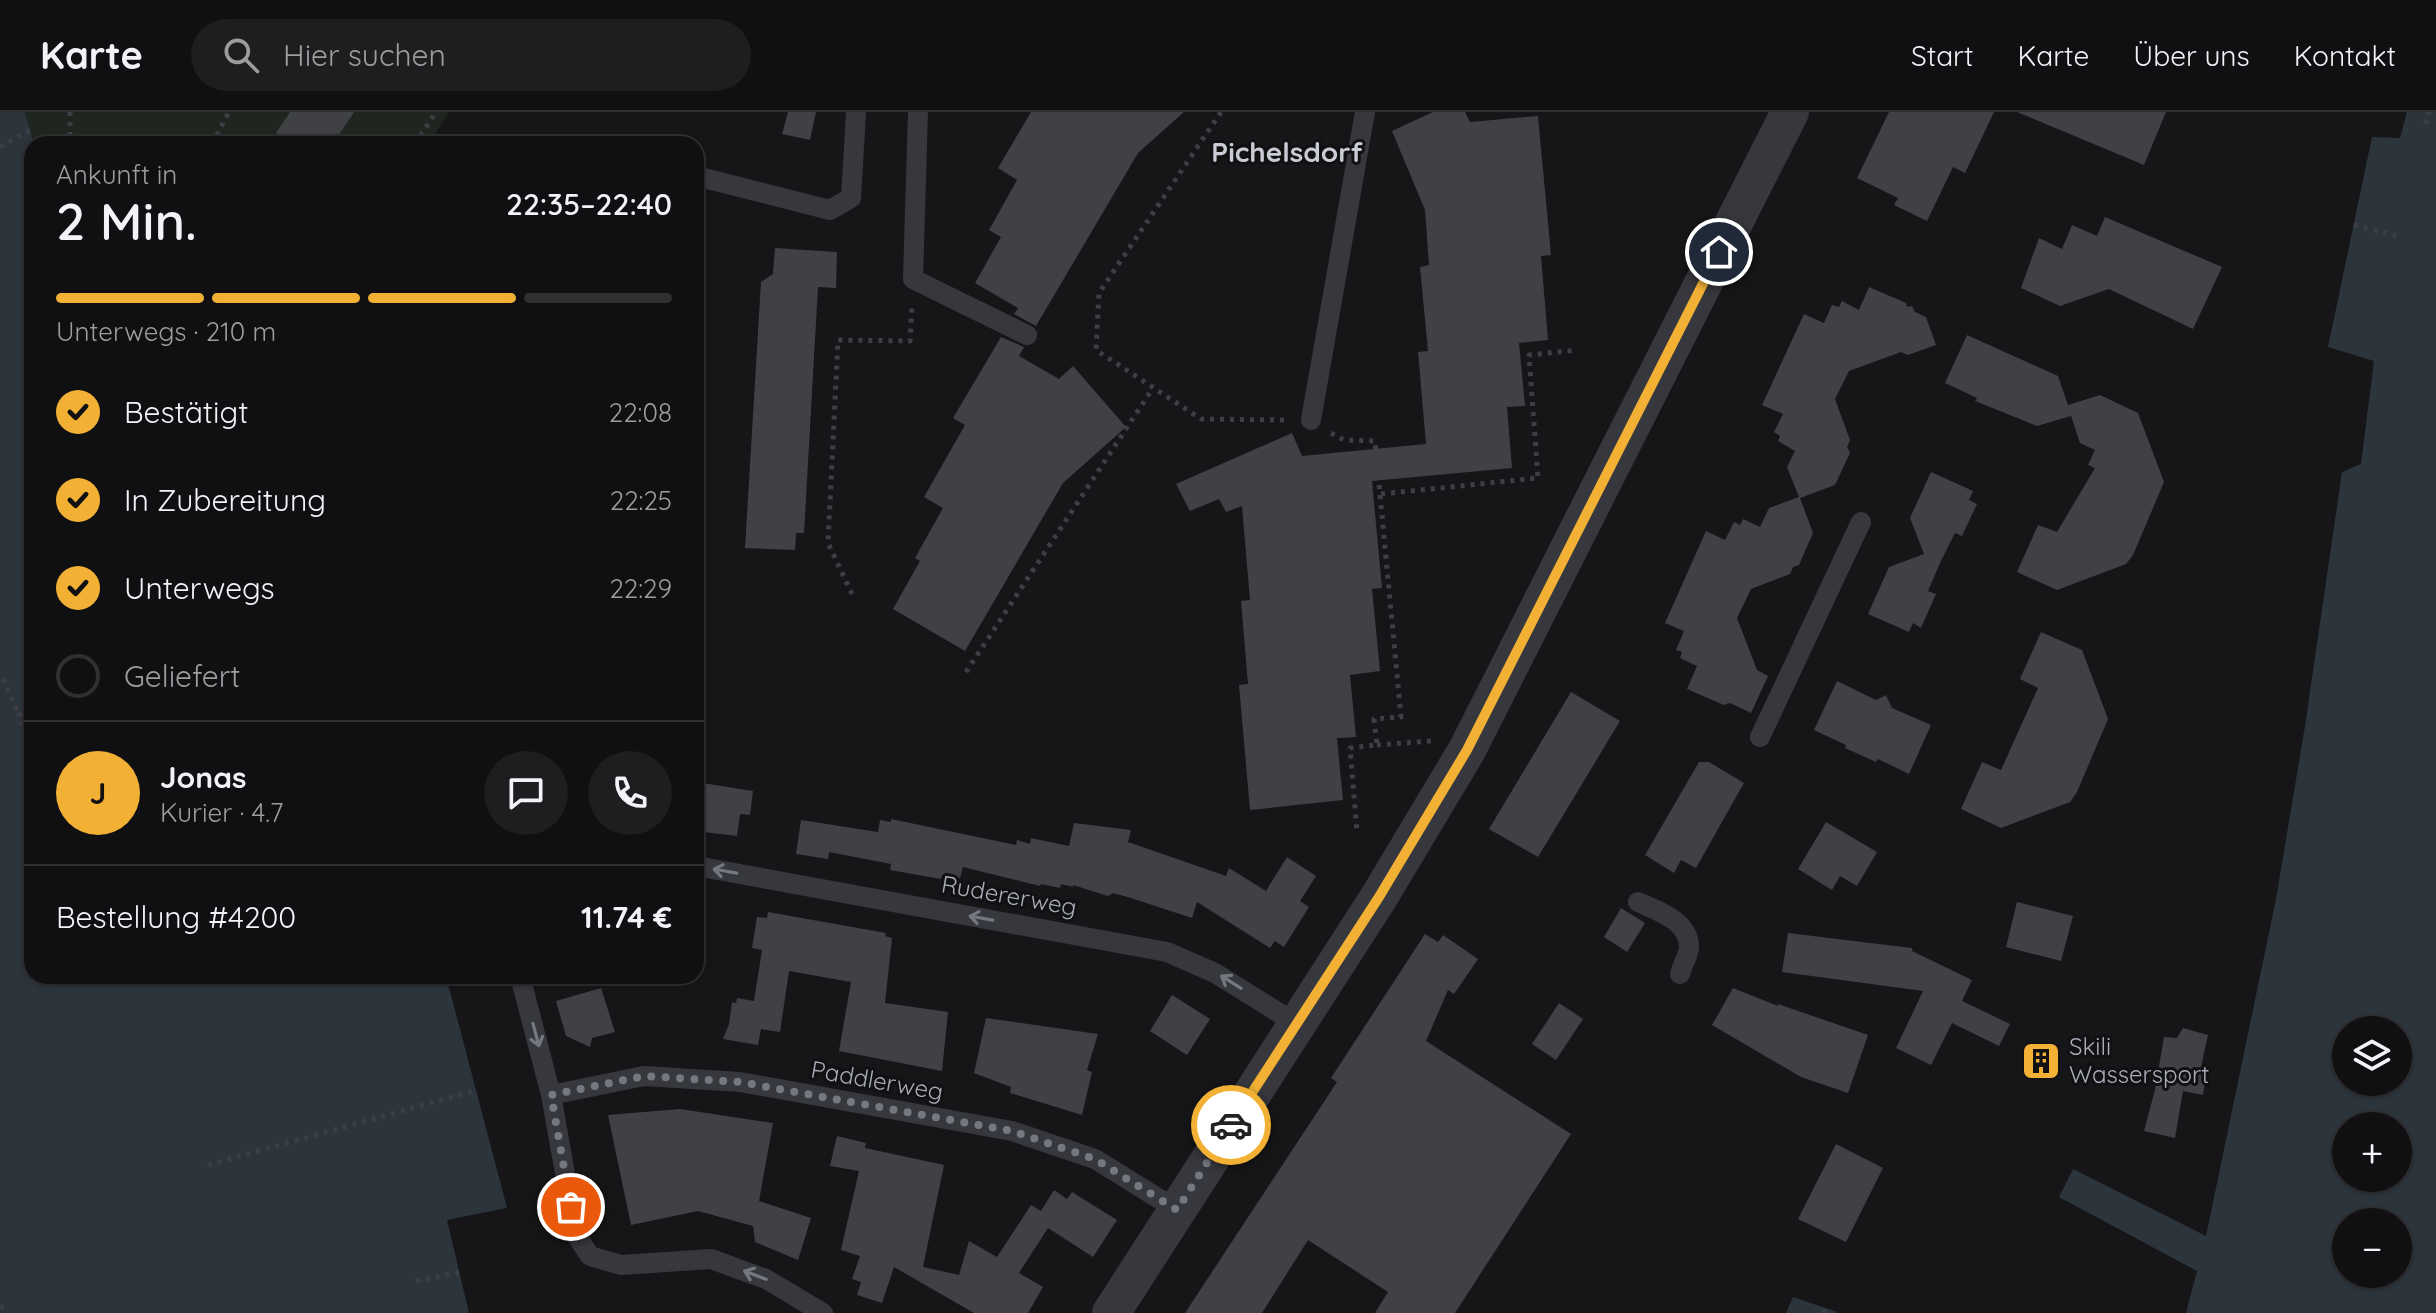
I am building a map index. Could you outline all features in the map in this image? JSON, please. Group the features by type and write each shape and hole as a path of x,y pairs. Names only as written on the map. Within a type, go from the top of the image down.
{"street":[{"path":"1111,1313 1379,897 1467,750 1790,112"}],"lane":[{"path":"704,178 830,210 851,198 856,112"},
{"path":"918,112 913,279 1027,335"},
{"path":"1311,420 1365,112"},
{"path":"1760,737 1861,522"},
{"name":"Rudererweg","path":"704,867 1167,952 1215,973 1297,1024"},
{"path":"1638,902 1668,916 1685,930 1689,948 1680,974"},
{"path":"522,984 551,1095 576,1235 590,1256 621,1265 711,1259 766,1279 823,1313"},
{"name":"Paddlerweg","path":"551,1095 644,1076 740,1082 1012,1131 1095,1159 1177,1210"}],"path":[{"path":"70,112 70,136"},
{"path":"216,136 229,112"},
{"path":"420,136 436,112"},
{"path":"1221,112 1099,293 1096,350 1201,419 1311,420 1344,440 1375,441 1401,717 1374,719 1377,745"},
{"path":"2426,124 2429,112"},
{"path":"0,147 30,130"},
{"path":"2354,225 2397,236"},
{"path":"852,594 828,543 838,340 910,341 913,279"},
{"path":"1381,494 1538,478 1529,355 1577,350"},
{"path":"966,672 1153,388"},
{"path":"3,679 24,730"},
{"path":"19,715 24,713"},
{"path":"1357,832 1350,748 1447,740 1467,750"},
{"path":"208,1165 477,1090"},
{"path":"416,1281 460,1272"}],"shaded area":[{"path":"0,112 25,112 32,136 24,136 24,984 448,984 507,1208 447,1220 469,1313 0,1313"},
{"path":"25,112 449,112 434,136 32,136"},
{"path":"2407,112 2436,112 2436,1313 2186,1313 2197,1271 2059,1197 2073,1169 2206,1236 2276,899 2342,472 2361,464 2374,361 2328,347 2372,137 2400,138"},
{"path":"1793,1297 1837,1312 1786,1313"}],"building":[{"path":"290,112 354,112 338,136 281,136 276,133"},
{"path":"788,112 816,112 810,140 782,134"},
{"path":"1031,112 1184,112 1138,153 1036,326 1014,314 1018,308 975,283 1001,237 989,230 1017,180 998,168"},
{"path":"1433,112 1465,112 1470,122 1538,116 1551,255 1541,256 1548,340 1519,343 1525,406 1507,407 1512,468 1372,481 1382,588 1372,589 1380,671 1350,675 1356,737 1337,738 1343,800 1250,810 1239,685 1248,684 1241,601 1250,600 1242,506 1226,512 1219,499 1190,511 1176,484 1292,433 1302,456 1426,444 1418,352 1428,351 1420,267 1429,265 1425,210 1392,131"},
{"path":"1889,112 1994,112 1965,173 1953,167 1927,221 1894,205 1898,198 1857,178"},
{"path":"2017,112 2166,112 2144,165"},
{"path":"2105,217 2222,267 2193,329 2109,289 2060,306 2021,288 2039,238 2062,249 2072,225 2097,236"},
{"path":"775,248 837,252 836,288 818,287 804,533 796,533 795,550 745,548 761,282 773,274"},
{"path":"1869,287 1906,303 1907,307 1912,306 1915,312 1926,317 1936,345 1908,355 1901,352 1849,371 1835,399 1850,440 1847,447 1850,453 1835,485 1800,498 1813,533 1799,565 1793,567 1790,574 1751,589 1737,618 1757,670 1768,676 1751,713 1730,703 1724,705 1687,689 1697,666 1680,658 1682,652 1676,650 1684,631 1665,623 1706,531 1725,540 1734,522 1740,525 1743,519 1760,527 1769,508 1799,497 1787,467 1795,451 1778,441 1780,436 1774,432 1783,414 1762,405 1804,314 1824,323 1832,305 1839,307 1842,301 1859,310"},
{"path":"1967,335 2058,376 2068,405 2100,395 2138,413 2164,482 2133,555 2126,564 2057,590 2017,572 2038,525 2057,532 2095,468 2088,465 2095,450 2080,443 2071,416 2037,426 1975,401 1977,398 1945,383"},
{"path":"1001,337 1024,347 1019,356 1059,379 1073,366 1126,427 1063,483 965,651 893,609 920,561 915,558 943,508 924,497 965,425 953,418"},
{"path":"1931,472 1973,491 1969,500 1977,504 1962,536 1955,533 1940,563 1928,591 1936,594 1921,628 1913,623 1909,632 1868,614 1889,567 1924,554 1910,518"},
{"path":"2041,632 2082,650 2108,719 2070,802 2001,828 1961,809 1982,762 2001,770 2038,688 2020,679"},
{"path":"1837,681 1876,700 1886,695 1892,708 1931,725 1909,774 1845,748 1846,745 1814,730"},
{"path":"1571,692 1620,721 1538,857 1489,829"},
{"path":"1699,762 1709,762 1744,783 1696,868 1681,860 1674,873 1645,855"},
{"path":"704,783 753,791 750,815 740,814 737,836 704,832"},
{"path":"891,819 1016,845 1017,840 1030,844 1031,838 1069,846 1074,823 1131,830 1128,842 1226,876 1229,868 1266,891 1287,857 1316,876 1300,901 1309,907 1284,947 1275,941 1270,948 1197,902 1192,918 1113,893 1108,896 1073,885 1061,884 1060,888 1040,886 963,867 960,878 942,875 941,879 890,870 891,864 829,852 828,859 796,854 801,820 878,832 880,820 891,822"},
{"path":"1826,822 1877,852 1857,886 1840,876 1832,890 1798,869"},
{"path":"2017,902 2073,916 2061,961 2006,947"},
{"path":"1621,908 1645,923 1627,952 1604,937"},
{"path":"768,912 886,933 885,936 892,938 885,1003 948,1012 942,1071 839,1051 851,982 789,971 780,1032 761,1029 758,1045 723,1039 732,1002 736,1003 737,998 754,1001 762,950 752,948 757,917 767,918"},
{"path":"1788,933 1912,948 1912,951 1972,980 1962,1001 2010,1024 1999,1046 1952,1023 1931,1065 1896,1048 1923,991 1782,972"},
{"path":"1425,934 1438,942 1443,935 1478,959 1454,994 1448,990 1426,1041 1571,1134 1455,1313 1375,1313 1388,1292 1308,1240 1262,1313 1185,1313 1337,1082 1331,1078"},
{"path":"601,988 615,1032 592,1038 590,1047 566,1036 556,1001"},
{"path":"1733,988 1868,1035 1848,1093 1801,1077 1712,1025"},
{"path":"1172,995 1210,1019 1187,1055 1150,1031"},
{"path":"1559,1003 1583,1019 1556,1060 1532,1044"},
{"path":"986,1018 1098,1034 1087,1070 1092,1072 1082,1115 1010,1093 1011,1087 974,1073"},
{"path":"2183,1028 2208,1035 2201,1067 2207,1069 2203,1095 2183,1091 2175,1138 2144,1131 2164,1037 2177,1038"},
{"path":"680,1109 773,1123 759,1201 811,1218 798,1260 755,1242 753,1226 698,1211 631,1225 608,1115"},
{"path":"837,1136 866,1143 865,1148 944,1165 923,1267 959,1275 969,1241 997,1257 1031,1205 1041,1211 1054,1190 1067,1199 1072,1192 1117,1220 1093,1257 1048,1228 1019,1273 1043,1287 1028,1313 974,1313 894,1267 882,1303 857,1295 861,1282 852,1279 860,1256 841,1250 859,1171 830,1166"},
{"path":"1836,1144 1883,1168 1846,1242 1798,1219"}],"way so far":[{"path":"571,1207 551,1095 644,1076 740,1082 1012,1131 1095,1159 1177,1210 1231,1125"}],"place":[{"name":"Skili Wassersport","path":"2041,1061"}],"district":[{"name":"Pichelsdorf","path":"1287,152"}],"route":[{"path":"1231,1125 1379,897 1467,750 1719,252"}]}
